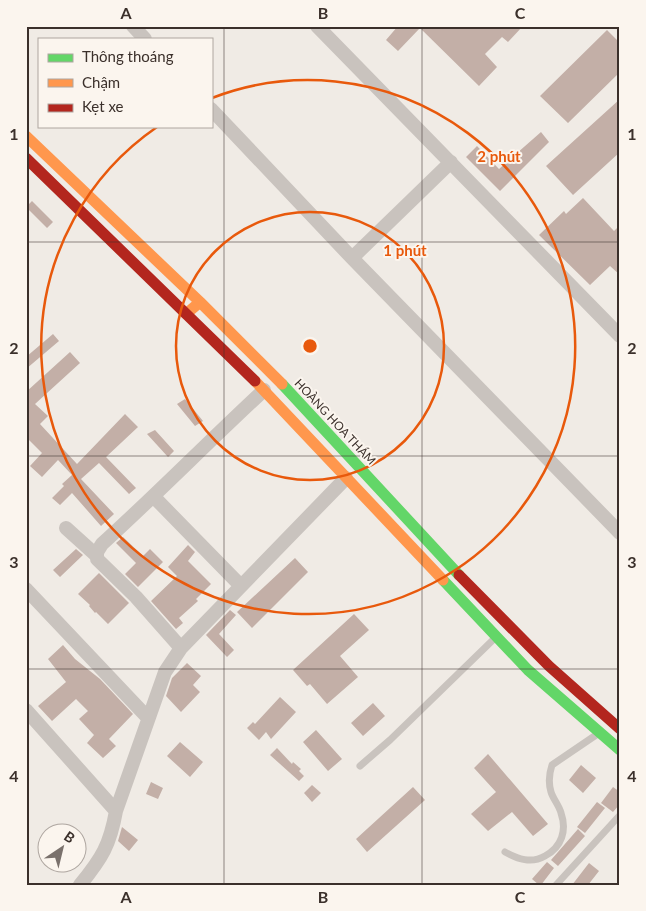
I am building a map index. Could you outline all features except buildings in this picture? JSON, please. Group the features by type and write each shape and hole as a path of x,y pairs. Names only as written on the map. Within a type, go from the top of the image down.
{"main road":[{"name":"HOÀNG HOA THÁM","path":"26,136 200,302 300,402 414,528 517,636 561,679 620,729"},
{"path":"26,158 264,390 528,670 620,750"},
{"path":"186,314 200,302"}],"street":[{"path":"133,26 144,38"},
{"path":"317,26 620,336"},
{"path":"212,110 352,258 620,533"},
{"path":"352,258 451,162"},
{"path":"96,556 102,544 154,497 206,444 264,390"},
{"path":"80,885 99,862 112,835 116,811 165,672 181,648 240,585 346,478"},
{"path":"154,497 240,585"},
{"path":"66,528 136,597 181,648"},
{"path":"26,588 148,718"},
{"path":"26,710 116,811"}],"lane":[{"path":"360,766 390,740 496,636"},
{"path":"505,852 517,859 535,860 543,858 552,852 560,843 564,827 562,813 551,793 549,773 552,765 600,732"},
{"path":"556,885 620,815"}],"traffic: fast":[{"path":"282,384 459,575"},
{"path":"443,580 528,670 620,750"}],"traffic: slow":[{"path":"26,136 200,302 282,384"},
{"path":"186,314 200,302"},
{"path":"255,381 443,580"}],"traffic: jam":[{"path":"26,158 255,381"},
{"path":"459,575 549,666 620,729"}]}
